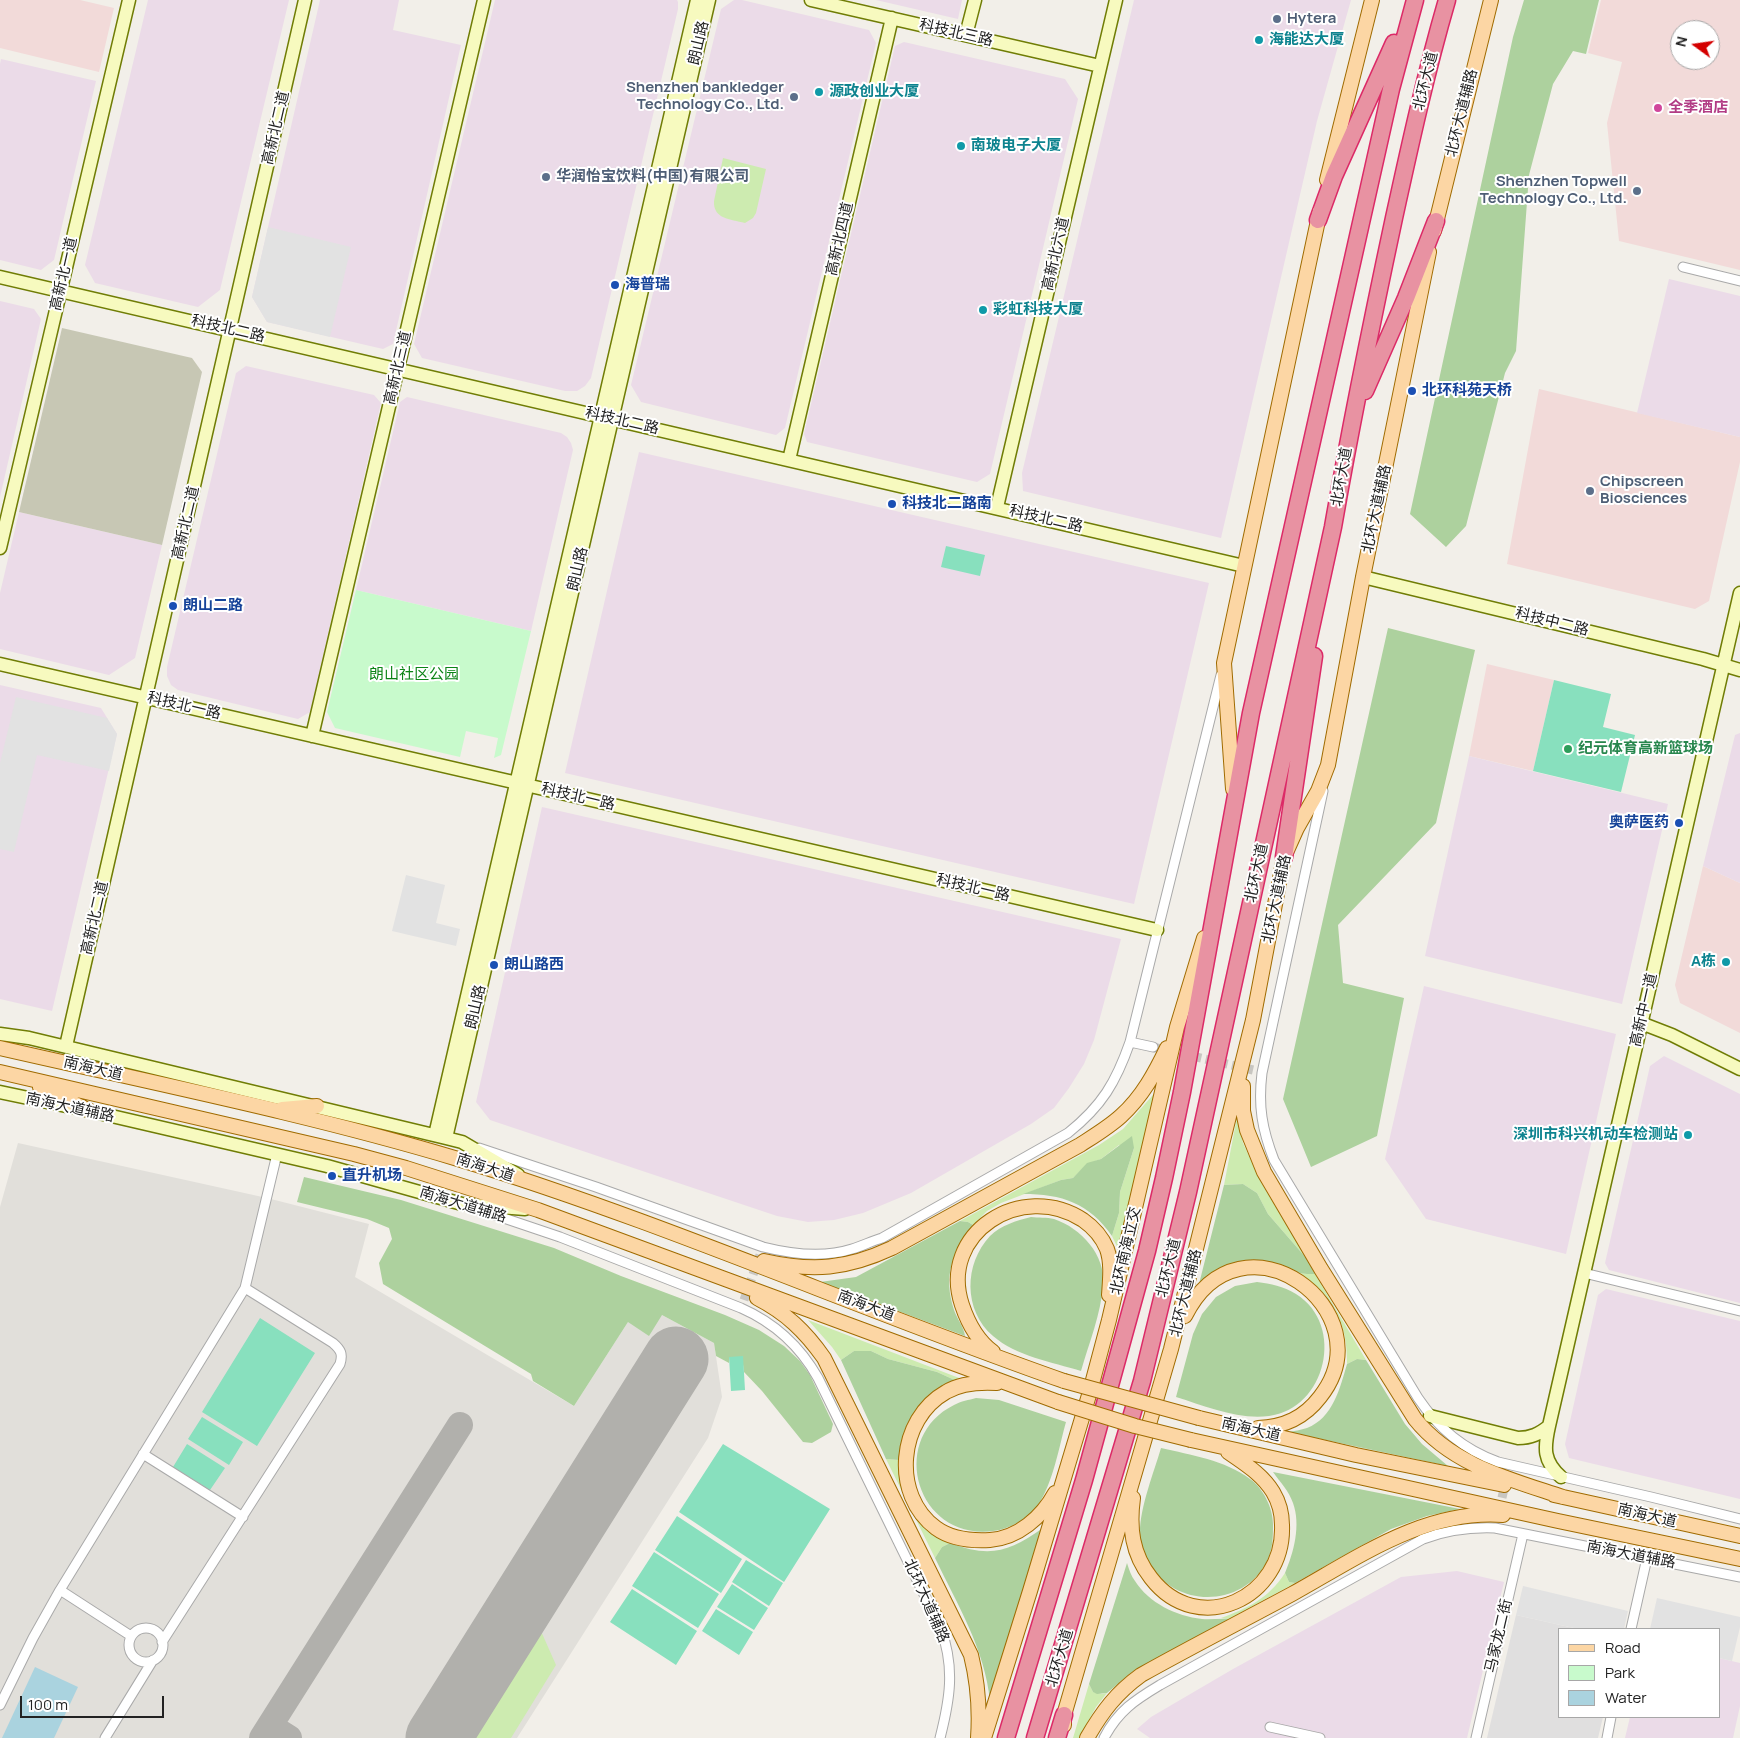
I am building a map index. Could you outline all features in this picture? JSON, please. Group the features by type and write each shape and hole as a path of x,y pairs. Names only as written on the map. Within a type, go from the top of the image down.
{"highway":[{"path":"1318,220 1334,176 1414,0"},
{"name":"北环大道","path":"1006,1738 1084,1480 1147,1251 1182,1092 1217,897 1234,815 1251,713 1391,88 1414,0"},
{"name":"北环大道","path":"1035,1738 1142,1381 1188,1192 1333,528 1350,430 1413,130 1447,0"},
{"path":"1350,430 1436,221"},
{"path":"1284,857 1333,528"},
{"path":"1057,1738 1064,1715"}],"main road":[{"path":"1234,815 1224,663 1318,220 1372,0"},
{"name":"北环大道辅路","path":"1063,1738 1064,1715 1172,1349 1254,1020 1284,857 1297,828 1318,791 1328,765 1363,576 1436,221 1491,0"},
{"path":"699,1244 765,1262 803,1267 831,1267 851,1264 892,1248 1080,1145 1106,1128 1121,1116 1147,1086 1177,1027 1217,897"},
{"path":"1254,1020 1243,1092 1243,1111 1254,1151 1264,1172 1321,1269 1407,1407 1425,1431 1448,1451 1489,1472 1563,1497"},
{"name":"北环南海立交","path":"1066,1472 1109,1320 1177,1027"},
{"name":"南海大道","path":"0,1048 271,1110 396,1141 458,1159 699,1244 1064,1381 1199,1418 1356,1455 1563,1497 1740,1536"},
{"name":"南海大道","path":"0,1072 354,1154 433,1176 538,1210 1058,1402 1126,1423 1221,1448 1740,1559"},
{"path":"19,1076 90,1111"},
{"path":"271,1110 317,1106"},
{"path":"1004,1360 989,1350 967,1319 960,1300 958,1282 960,1264 967,1246 977,1232 992,1220 1008,1211 1026,1206 1060,1209 1076,1216 1094,1230 1107,1250 1110,1264 1109,1320"},
{"path":"1172,1349 1180,1326 1196,1298 1205,1287 1229,1272 1256,1267 1276,1270 1295,1278 1317,1298 1327,1311 1337,1338 1336,1366 1330,1381 1313,1406 1302,1416 1270,1427 1240,1428"},
{"path":"703,1271 775,1308 802,1328 824,1358 971,1655 979,1698 978,1738"},
{"path":"1009,1384 987,1382 968,1384 946,1391 932,1402 919,1417 910,1435 906,1456 906,1478 912,1498 923,1517 937,1529 958,1538 976,1541 998,1539 1020,1530 1036,1518 1050,1502 1066,1472"},
{"path":"1138,1463 1131,1526 1138,1558 1156,1584 1170,1596 1192,1605 1215,1608 1244,1598 1257,1588 1275,1564 1281,1550 1283,1535 1280,1505 1270,1487 1254,1470 1221,1448"},
{"path":"984,1738 1066,1472"},
{"path":"1087,1738 1099,1717 1112,1700 1125,1686 1141,1675 1375,1548 1425,1525 1456,1518 1496,1514 1558,1521"}],"street":[{"name":"高新北一道","path":"0,548 128,0"},
{"name":"高新北二道","path":"66,1046 305,0"},
{"name":"高新北三道","path":"312,736 484,0"},
{"name":"朗山路","path":"607,417 697,0"},
{"name":"朗山路","path":"440,1136 607,417 709,0"},
{"name":"科技北三路","path":"812,0 1100,66"},
{"path":"966,36 975,0"},
{"name":"高新北六道","path":"997,507 1116,0"},
{"name":"高新北四道","path":"789,460 892,18"},
{"path":"1683,268 1740,281"},
{"name":"科技北二路","path":"0,277 997,507 1244,566"},
{"name":"科技中二路","path":"1363,576 1724,664 1740,670"},
{"name":"高新中一道","path":"1562,1476 1547,1458 1546,1444 1549,1426 1740,593"},
{"path":"0,1034 66,1046 462,1142 588,1184 761,1251 826,1254 852,1250 882,1238 1068,1133 1099,1104 1112,1086 1122,1066 1130,1042 1224,663"},
{"name":"科技北一路","path":"0,664 1157,930"},
{"path":"1328,765 1257,1071 1262,1123 1274,1160 1418,1398 1430,1416 1450,1436 1484,1457 1509,1468 1562,1476 1740,1519"},
{"path":"1641,1023 1672,1035 1740,1069"},
{"path":"1130,1042 1153,1047"},
{"name":"南海大道辅路","path":"0,1092 327,1166 462,1204 560,1236 743,1304"},
{"path":"462,1142 533,1184"},
{"path":"0,1705 33,1638 60,1590 246,1288 277,1154"},
{"name":"南海大道","path":"462,1204 538,1210"},
{"path":"1584,1273 1740,1311"},
{"path":"105,1738 153,1660 161,1653 162,1642 343,1357 340,1349 333,1344 246,1288"},
{"name":"北环大道辅路","path":"743,1304 776,1327 808,1360 941,1629 946,1643 951,1675 947,1709 940,1738"},
{"path":"1430,1416 1518,1438 1532,1437 1549,1426"},
{"path":"144,1454 243,1517"},
{"name":"南海大道辅路","path":"1104,1738 1120,1713 1138,1698 1222,1649 1423,1539 1450,1530 1496,1525 1523,1534 1740,1577"},
{"name":"马家龙二街","path":"1476,1738 1523,1534"},
{"path":"1631,1628 1648,1558"},
{"path":"60,1590 131,1636"},
{"path":"153,1660 143,1661 133,1656 129,1646 131,1636 139,1630 149,1628 158,1633 162,1642"},
{"path":"1607,1738 1612,1718"},
{"path":"1270,1727 1320,1738"}],"shaded area":[{"path":"0,0 80,0 114,8 99,72 0,48"},
{"path":"148,0 289,0 220,290 198,307 95,283 85,265"},
{"path":"320,0 399,0 393,30 461,45 393,344 383,349 267,322 252,297"},
{"name":"华润怡宝饮料(中国)有限公司","path":"495,0 677,0 678,2 678,9 591,378 585,386 577,391 565,391 422,358 414,344"},
{"path":"734,0 742,0 869,30 876,43 785,428 776,435 641,402 631,385 721,9"},
{"path":"876,0 962,0 958,19"},
{"path":"1134,0 1351,0 1317,121 1221,538 1023,491 1022,473"},
{"path":"1601,0 1740,0 1740,270 1619,241 1607,123 1622,62 1588,53"},
{"path":"904,42 1065,79 1078,99 990,474 977,482 807,442 804,434 895,46"},
{"path":"1,59 96,81 54,260 41,270 0,260"},
{"path":"268,227 351,247 330,337 267,322 252,297"},
{"path":"1669,279 1740,296 1740,437 1637,413"},
{"path":"0,301 34,309 41,319 0,497"},
{"path":"62,328 192,358 202,372 162,545 19,512"},
{"path":"246,366 374,395 381,403 310,712 298,719 178,690 171,685 167,676 167,667 236,373"},
{"path":"1539,389 1740,437 1740,462 1709,601 1695,609 1507,564"},
{"path":"407,397 561,433 571,443 573,450 531,631 356,590 400,402"},
{"path":"639,452 1209,583 1134,904 565,773"},
{"path":"19,512 162,545 135,658 109,675 0,649 0,593"},
{"path":"1487,664 1554,680 1533,771 1469,756"},
{"path":"0,685 101,708 117,734 52,1011 0,999"},
{"path":"16,697 107,718 117,734 109,771 37,755 14,852 0,849 0,763"},
{"path":"1740,733 1740,883 1703,866 1735,735"},
{"path":"1469,756 1668,804 1622,1004 1425,956"},
{"path":"542,807 1121,939 1094,1040 1084,1064 1054,1108 1031,1124 911,1193 863,1213 834,1220 808,1222 777,1216 490,1120 476,1102"},
{"path":"1703,866 1740,883 1740,1033 1680,1003 1675,985"},
{"path":"406,875 445,885 436,923 460,929 456,946 392,931"},
{"path":"1424,986 1616,1034 1566,1254 1426,1219 1385,1159"},
{"path":"1664,1056 1740,1094 1740,1303 1609,1270 1605,1263 1650,1066"},
{"path":"18,1143 267,1198 369,1224 355,1277 574,1406 628,1322 662,1315 714,1343 722,1397 708,1438 517,1738 0,1738 0,1207"},
{"path":"1606,1289 1740,1321 1740,1499 1569,1458 1565,1444 1598,1295"},
{"path":"1457,1571 1504,1582 1467,1738 1150,1738 1137,1729 1151,1717 1233,1669 1401,1577"},
{"path":"1523,1586 1628,1611 1624,1628 1574,1628 1516,1615"},
{"path":"1657,1598 1740,1617 1740,1627 1732,1661 1720,1658 1720,1628 1650,1628"},
{"path":"1516,1615 1574,1628 1558,1628 1558,1718 1603,1718 1598,1738 1487,1738"},
{"path":"1720,1658 1740,1663 1740,1706 1733,1738 1625,1738 1630,1718 1720,1718"}],"green space":[{"path":"1524,0 1599,0 1586,54 1573,51 1553,84 1529,175 1516,351 1505,373 1466,526 1446,547 1410,514 1513,37"},
{"path":"723,158 766,169 756,213 753,218 745,223 719,215 714,207"},
{"path":"946,546 985,555 980,576 941,567"},
{"name":"朗山社区公园","path":"356,590 531,631 501,755 494,758 498,738 466,731 460,757 335,728 327,712"},
{"path":"1388,628 1475,650 1436,823 1338,925 1343,983 1404,998 1377,1136 1311,1167 1283,1099"},
{"name":"纪元体育高新篮球场","path":"1554,680 1611,694 1603,727 1635,735 1621,792 1533,771"},
{"path":"1159,1088 1120,1253 1112,1236 1119,1213 1120,1192 1134,1148 1119,1145 1101,1159 1087,1164 1073,1178 1061,1180 1001,1203 987,1211 973,1225 960,1221 1099,1145 1123,1129"},
{"path":"1237,1117 1243,1143 1262,1184 1307,1259 1268,1214 1257,1193 1243,1184 1224,1185"},
{"path":"1132,1136 1134,1148 1120,1192 1119,1213 1112,1236 1094,1216 1074,1203 1050,1196 1023,1194 1061,1180 1073,1178 1087,1163 1101,1159"},
{"path":"304,1177 401,1200 554,1248 759,1330 784,1346 800,1361 810,1375 833,1424 831,1432 812,1443 803,1442 762,1391 744,1372 742,1357 729,1357 729,1363 716,1356 714,1343 662,1315 649,1336 628,1322 574,1406 533,1381 531,1374 383,1284 379,1263 392,1239 389,1228 367,1219 297,1202"},
{"path":"1243,1184 1257,1193 1268,1214 1307,1259 1315,1274 1300,1273 1274,1263 1252,1260 1234,1263 1216,1271 1199,1284 1224,1185"},
{"path":"1031,1217 1054,1219 1073,1229 1090,1244 1100,1263 1103,1274 1102,1296 1081,1371 1035,1358 1012,1349 993,1336 983,1325 976,1313 972,1300 972,1273 981,1247 990,1236 1004,1226"},
{"path":"960,1221 973,1225 951,1265 949,1286 954,1310 965,1336 820,1282 856,1277"},
{"path":"1299,1273 1315,1274 1366,1360 1357,1359 1347,1364 1345,1336 1336,1311 1321,1290"},
{"path":"1257,1282 1291,1291 1312,1308 1321,1325 1324,1344 1323,1364 1316,1382 1304,1398 1289,1410 1269,1416 1257,1417 1234,1414 1176,1397 1193,1334 1202,1314 1216,1297 1235,1286"},
{"path":"260,1318 315,1353 257,1446 202,1412"},
{"path":"808,1320 967,1381 959,1382 937,1372 888,1359 871,1351 854,1351 841,1360"},
{"path":"854,1351 871,1351 888,1359 937,1372 959,1382 924,1403 909,1420 901,1444 899,1460 886,1459 841,1360"},
{"path":"743,1356 745,1390 731,1391 729,1357"},
{"path":"1357,1359 1366,1360 1405,1424 1422,1444 1448,1466 1288,1432 1307,1428 1323,1417 1334,1401 1347,1364"},
{"path":"976,1398 999,1400 1066,1422 1052,1476 1038,1505 1029,1515 1018,1522 1006,1528 993,1531 966,1530 945,1520 929,1504 920,1484 917,1462 921,1440 933,1420 954,1405"},
{"path":"202,1417 243,1442 229,1465 188,1439"},
{"path":"187,1444 225,1468 210,1490 173,1467"},
{"path":"723,1444 830,1509 784,1582 679,1512"},
{"path":"1161,1448 1207,1459 1230,1467 1250,1479 1263,1493 1273,1518 1272,1547 1267,1561 1256,1576 1243,1588 1209,1597 1192,1595 1176,1589 1161,1579 1150,1564 1144,1552 1140,1532 1145,1501"},
{"path":"886,1459 899,1460 902,1482 941,1537 950,1543 942,1547 935,1558"},
{"path":"1273,1472 1460,1509 1427,1516 1391,1529 1295,1583 1289,1582 1285,1573 1295,1538 1295,1511 1289,1495"},
{"path":"677,1516 742,1559 721,1593 655,1550"},
{"path":"1043,1528 990,1701 987,1682 976,1645 935,1558 942,1547 950,1543 977,1550 999,1550 1020,1543"},
{"path":"654,1552 719,1594 698,1628 632,1586"},
{"path":"746,1560 783,1583 769,1606 732,1582"},
{"path":"1127,1563 1132,1577 1141,1589 1155,1602 1164,1607 1192,1617 1229,1619 1132,1672 1107,1693 1097,1694 1093,1692 1089,1684"},
{"path":"1285,1573 1289,1582 1295,1583 1229,1619 1221,1618 1257,1602 1272,1590"},
{"path":"732,1584 768,1608 754,1630 717,1607"},
{"path":"632,1589 697,1631 676,1665 610,1622"},
{"path":"716,1609 753,1632 739,1655 702,1631"},
{"path":"533,1613 556,1665 511,1738 455,1738"},
{"path":"1089,1684 1093,1692 1107,1693 1096,1707 1079,1738 1073,1738"}],"water":[{"path":"35,1667 78,1687 54,1738 2,1738"}],"taxiway":[{"path":"262,1738 460,1425"},
{"path":"270,1726 289,1738"}],"runway":[{"path":"438,1738 676,1359"}],"tunnel":[{"path":"1153,1047 1253,1070"},
{"path":"744,1300 760,1255"},
{"path":"1499,1511 1506,1480"}],"place":[{"name":"Hytera","path":"1277,19"},
{"name":"海能达大厦","path":"1259,40"},
{"name":"源政创业大厦","path":"819,92"},
{"name":"Shenzhen bankledger Technology Co., Ltd.","path":"794,97"},
{"name":"全季酒店","path":"1658,108"},
{"name":"南玻电子大厦","path":"961,146"},
{"name":"华润怡宝饮料(中国)有限公司","path":"546,177"},
{"name":"Shenzhen Topwell Technology Co., Ltd.","path":"1637,191"},
{"name":"海普瑞","path":"615,285"},
{"name":"彩虹科技大厦","path":"983,310"},
{"name":"北环科苑天桥","path":"1412,391"},
{"name":"Chipscreen Biosciences","path":"1590,491"},
{"name":"科技北二路南","path":"892,504"},
{"name":"朗山二路","path":"173,606"},
{"name":"纪元体育高新篮球场","path":"1568,749"},
{"name":"奥萨医药","path":"1679,823"},
{"name":"A栋","path":"1726,962"},
{"name":"朗山路西","path":"494,965"},
{"name":"深圳市科兴机动车检测站","path":"1688,1135"},
{"name":"直升机场","path":"332,1176"}]}
